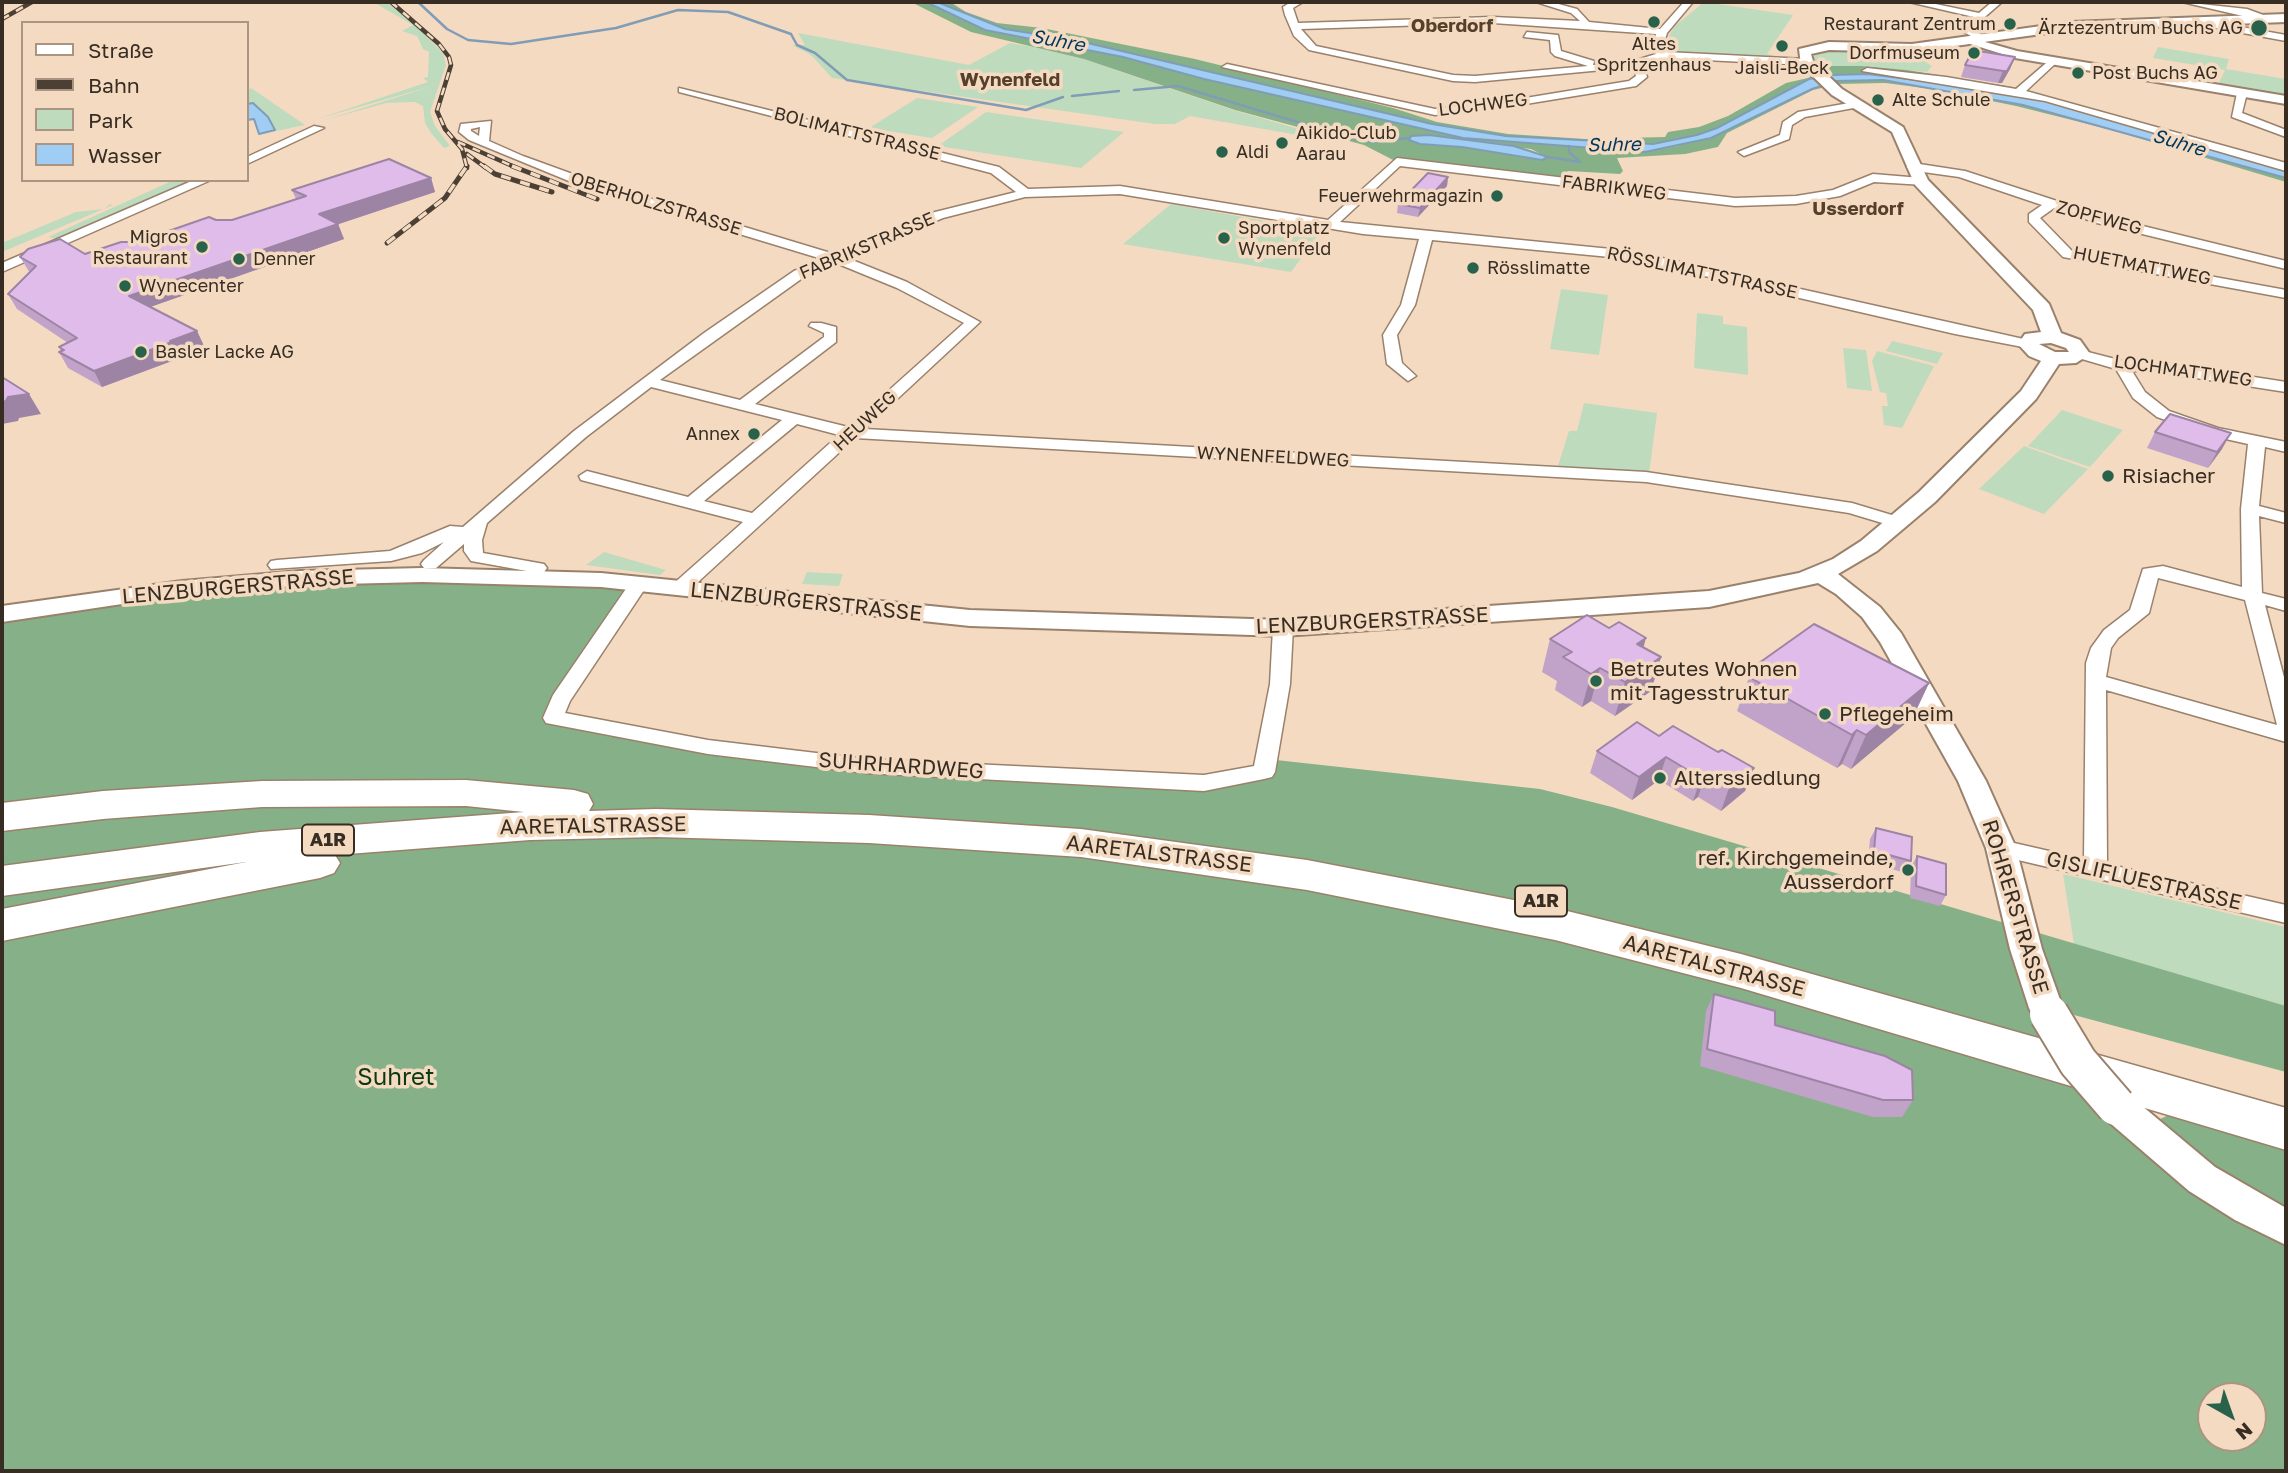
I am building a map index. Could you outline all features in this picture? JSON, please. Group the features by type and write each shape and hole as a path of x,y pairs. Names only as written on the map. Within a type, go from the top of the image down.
{"highway":[{"path":"2,817 103,805 262,794 466,793 573,804"},
{"name":"AARETALSTRASSE","path":"2,862 121,842 264,826 573,804 777,803 1030,818 1212,838 1452,881 1724,945 2286,1102"},
{"path":"2,925 192,886 338,860 656,823"},
{"name":"AARETALSTRASSE","path":"2,881 158,858 354,837 530,825 656,823 869,829 1024,838 1185,856 1369,886 1555,924 1741,971 2286,1129"}],"main road":[{"path":"2053,348 2042,308 1917,174 1898,130 1855,105 1830,86 1811,67 1804,52 1814,47 1904,48 2070,26 2286,18"},
{"path":"2028,344 2032,338 2053,348 2073,344 2080,354"},
{"name":"LENZBURGERSTRASSE","path":"3,610 194,587 426,569 601,580 970,618 1283,628 1709,599 1773,588 1820,574 1858,554 1899,523 2038,386 2053,348"},
{"name":"LENZBURGERSTRASSE","path":"3,610 57,592 172,575 277,565 426,569 538,568 594,575 601,580"},
{"name":"ROHRERSTRASSE","path":"1820,574 1845,589 1871,612 1892,639 1972,781 2001,848 2026,949 2046,1007 2078,1062 2139,1129 2202,1179 2248,1209 2286,1227"}],"street":[{"path":"1273,2 1294,3"},
{"path":"1541,2 1574,11 1584,18 1585,24"},
{"path":"1663,55 1657,50 1662,32 1689,2"},
{"path":"1914,2 1980,16"},
{"path":"1997,2 1965,30 2000,51 2286,100"},
{"path":"2187,2 2247,12 2269,19"},
{"path":"1294,3 1288,7 1299,36 1306,44 1334,55 1453,78 1639,64 1663,55 1811,67"},
{"path":"1296,26 1446,20 1585,24 1662,32"},
{"path":"1446,20 1486,32"},
{"path":"2197,22 2286,38"},
{"path":"1514,35 1555,37 1556,52 1559,54 1602,67"},
{"path":"2019,92 2052,61"},
{"name":"LOCHWEG","path":"1227,66 1435,112 1495,106 1632,84 1642,77 1639,64"},
{"path":"1867,71 2019,92 2074,105 2286,167"},
{"name":"BOLIMATTSTRASSE","path":"683,90 995,170 1025,193"},
{"path":"2242,93 2236,115 2286,134"},
{"path":"1744,152 1785,137 1787,124 1805,113 1855,105"},
{"path":"248,161 318,128"},
{"name":"OBERHOLZSTRASSE","path":"484,142 585,183 831,258 902,285 973,322"},
{"name":"FABRIKWEG","path":"1330,225 1397,162 1748,202 1785,202 1836,193 1873,178 1917,174"},
{"name":"ZOPFWEG","path":"1917,174 1961,174 2050,205 2286,265"},
{"path":"3,267 200,182"},
{"name":"FABRIKSTRASSE","path":"426,569 580,434 750,306 799,274 831,258 939,215 1025,193 1120,190 1330,225"},
{"name":"HUETMATTWEG","path":"2050,205 2033,217 2040,229 2068,254 2286,294"},
{"name":"RÖSSLIMATTSTRASSE","path":"1330,225 1426,237 1631,255 1955,330 2028,344"},
{"path":"1408,376 1395,364 1391,335 1408,305 1426,237"},
{"name":"HEUWEG","path":"679,589 973,322"},
{"path":"744,405 831,339 831,330 816,326"},
{"name":"LOCHMATTWEG","path":"2080,354 2122,366 2151,366 2286,387"},
{"path":"2122,366 2139,395 2163,414 2191,425 2286,447"},
{"name":"WYNENFELDWEG","path":"649,382 852,433 1646,477 1852,508 1899,523"},
{"path":"691,503 795,418"},
{"path":"2256,442 2257,459 2250,509 2250,584 2286,723"},
{"path":"587,476 757,520"},
{"path":"2250,509 2286,518"},
{"path":"480,519 473,540 473,551 477,557 538,568"},
{"name":"FABRIKSTRASSE","path":"277,565 391,555 416,549 480,519"},
{"path":"2095,869 2096,663 2101,648 2111,634 2139,613 2150,573 2163,572 2286,605"},
{"name":"SUHRHARDWEG","path":"639,584 560,700 553,718 708,747 866,766 1204,783 1264,772 1280,684 1283,628"},
{"path":"2096,681 2286,734"},
{"name":"GISLIFLUESTRASSE","path":"2001,848 2286,914"}],"green space":[{"path":"373,2 387,2 416,26 443,53 446,65 430,112 435,126 450,146 444,148 431,133 425,123 423,106 415,102 386,103 322,121 432,86 317,119 428,82 423,78 428,77 429,52 423,49 417,36 402,31 413,25"},
{"path":"911,2 926,2 985,30 1123,57 1204,79 1463,138 1645,152 1678,146 1738,125 1812,89 1836,81 1883,80 2023,105 2257,169 2286,178 2286,182 2112,130 2016,106 1932,89 1885,83 1838,84 1813,90 1727,133 1718,147 1685,154 1617,158 1623,171 1620,174 1568,171 1558,182 1397,162 1364,145 1235,110 1084,59 971,32","holes":["1476,142 1531,149 1547,157 1542,160 1462,147 1420,144"]},
{"path":"937,2 950,2 966,12 997,23 1042,28 1195,59 1393,108 1437,122 1508,134 1585,139 1665,137 1668,132 1699,127 1728,116 1786,83 1808,78 1830,66 1862,66 1907,70 2013,87 2028,94 2236,153 2286,170 2066,105 1867,74 1782,93 1717,128 1653,144 1506,136 1432,124 1079,41 1005,29"},
{"path":"1704,2 1793,15 1767,54 1786,59 1667,51 1667,39 1675,26"},
{"path":"798,33 969,65 1010,43 1033,47 1084,59 1233,110 1316,134 1309,137 1190,116 1175,124 1155,124 832,78 811,55 792,45 805,45"},
{"path":"2158,47 2229,59 2226,69 2286,79 2286,96 2218,85 2225,70 2153,58"},
{"path":"1836,49 1911,52 1929,58 1927,63 1932,66 1927,72 1829,66 1817,63 1813,57 1815,52"},
{"path":"251,88 305,125 271,132 275,130 268,117 255,104 248,104 248,90"},
{"path":"917,98 978,107 932,138 869,128"},
{"path":"986,112 1124,132 1081,168 938,146"},
{"path":"170,182 188,182 58,239 48,237"},
{"name":"Sportplatz Wynenfeld","path":"1171,204 1321,231 1291,272 1123,244"},
{"path":"103,209 2,252 2,243 76,212"},
{"path":"1561,289 1608,295 1599,355 1550,349"},
{"path":"1697,313 1723,316 1723,324 1747,327 1748,375 1694,368"},
{"path":"1892,341 1943,353 1937,364 1886,351"},
{"path":"1843,348 1866,350 1872,391 1847,388"},
{"path":"1877,351 1934,366 1902,428 1884,425 1882,406 1888,406 1886,393 1880,392 1872,361"},
{"path":"1584,403 1657,413 1649,474 1557,469 1569,431 1577,431"},
{"path":"2062,410 2123,430 2090,467 2028,446"},
{"path":"2024,446 2088,469 2044,514 1979,489"},
{"path":"604,552 666,570 660,575 586,565"},
{"name":"Suhret","path":"340,569 421,569 639,584 553,717 708,747 1135,781 1264,772 1267,759 1540,789 1612,807 2286,1006 2286,1072 2048,1008 2139,1129 2173,1113 2286,1145 2286,1471 2,1471 2,609 108,591 222,577"},
{"path":"807,572 843,574 839,586 802,584"},
{"path":"2063,874 2286,927 2286,1006 2074,944"}],"water":[{"name":"Suhre","path":"926,2 937,2 1005,29 1079,41 1432,124 1506,136 1653,144 1717,128 1809,79 1867,74 1990,89 2066,105 2286,170 2286,178 2023,105 1883,80 1836,81 1812,89 1711,138 1645,152 1463,138 1204,79 1123,57 985,30"},
{"path":"253,103 268,117 275,130 259,134 254,119 248,120 248,104"},
{"path":"1429,135 1514,146 1548,157 1542,160 1462,147 1420,144 1409,140 1411,136"}],"building":[{"path":"1973,50 2015,57 2007,71 1965,65"},
{"path":"389,159 431,178 319,214 338,224 129,296 197,331 94,371 59,352 64,350 59,347 77,338 8,294 36,266 20,257 28,249 60,239 85,254 121,242 137,242 209,217 232,220 306,196 292,190"},
{"path":"1428,173 1448,177 1420,208 1398,204"},
{"path":"2,377 29,394 8,397 2,402"},
{"path":"2170,414 2231,433 2217,452 2155,432"},
{"path":"1587,615 1609,628 1619,622 1646,638 1637,644 1661,657 1625,682 1600,668 1591,674 1563,657 1572,652 1550,639"},
{"path":"1814,624 1929,683 1866,735 1857,730 1852,735 1749,677 1764,666 1759,663"},
{"path":"1637,722 1659,736 1673,726 1718,752 1722,750 1754,768 1729,788 1706,774 1701,778 1666,757 1639,777 1597,751"},
{"path":"1876,828 1912,837 1911,861 1874,851"},
{"path":"1917,856 1946,864 1946,895 1916,886"},
{"path":"1714,994 1775,1011 1775,1025 1885,1056 1912,1070 1913,1100 1883,1100 1707,1049"}],"waterway":[{"path":"418,2 447,29 468,40 511,44 616,28 678,10 728,12 791,34 797,45 815,53 847,80 1026,110 1063,97"},
{"path":"1134,90 1178,86 1347,137 1373,142 1410,138"},
{"path":"1072,96 1119,91"},
{"path":"1548,157 1580,162 1569,152 1569,146"}],"railway":[{"path":"2,19 32,2"},
{"path":"391,2 439,44 449,57 451,65 437,111 445,129 462,149 467,167"},
{"path":"458,142 516,168"},
{"path":"467,154 486,168"},
{"path":"484,166 495,174 552,192"},
{"path":"512,166 516,168"},
{"path":"387,243 445,198 467,167"},
{"path":"516,168 597,199"}],"place":[{"name":"Altes Spritzenhaus","path":"1654,22"},
{"name":"Restaurant Zentrum","path":"2010,24"},
{"name":"Ärztezentrum Buchs AG","path":"2259,28"},
{"name":"Jaisli-Beck","path":"1782,46"},
{"name":"Dorfmuseum","path":"1974,53"},
{"name":"Post Buchs AG","path":"2078,73"},
{"name":"Alte Schule","path":"1878,100"},
{"name":"Aikido-Club Aarau","path":"1282,143"},
{"name":"Aldi","path":"1222,152"},
{"name":"Feuerwehrmagazin","path":"1497,196"},
{"name":"Sportplatz Wynenfeld","path":"1224,238"},
{"name":"Migros Restaurant","path":"202,247"},
{"name":"Denner","path":"239,259"},
{"name":"Rösslimatte","path":"1473,268"},
{"name":"Wynecenter","path":"125,286"},
{"name":"Basler Lacke AG","path":"141,352"},
{"name":"Annex","path":"754,434"},
{"name":"Risiacher","path":"2108,476"},
{"name":"Betreutes Wohnen mit Tagesstruktur","path":"1596,681"},
{"name":"Pflegeheim","path":"1825,714"},
{"name":"Alterssiedlung","path":"1660,778"},
{"name":"ref. Kirchgemeinde, Ausserdorf","path":"1908,870"}],"district":[{"name":"Oberdorf","path":"1452,26"},
{"name":"Wynenfeld","path":"1010,80"},
{"name":"Usserdorf","path":"1858,209"}]}
